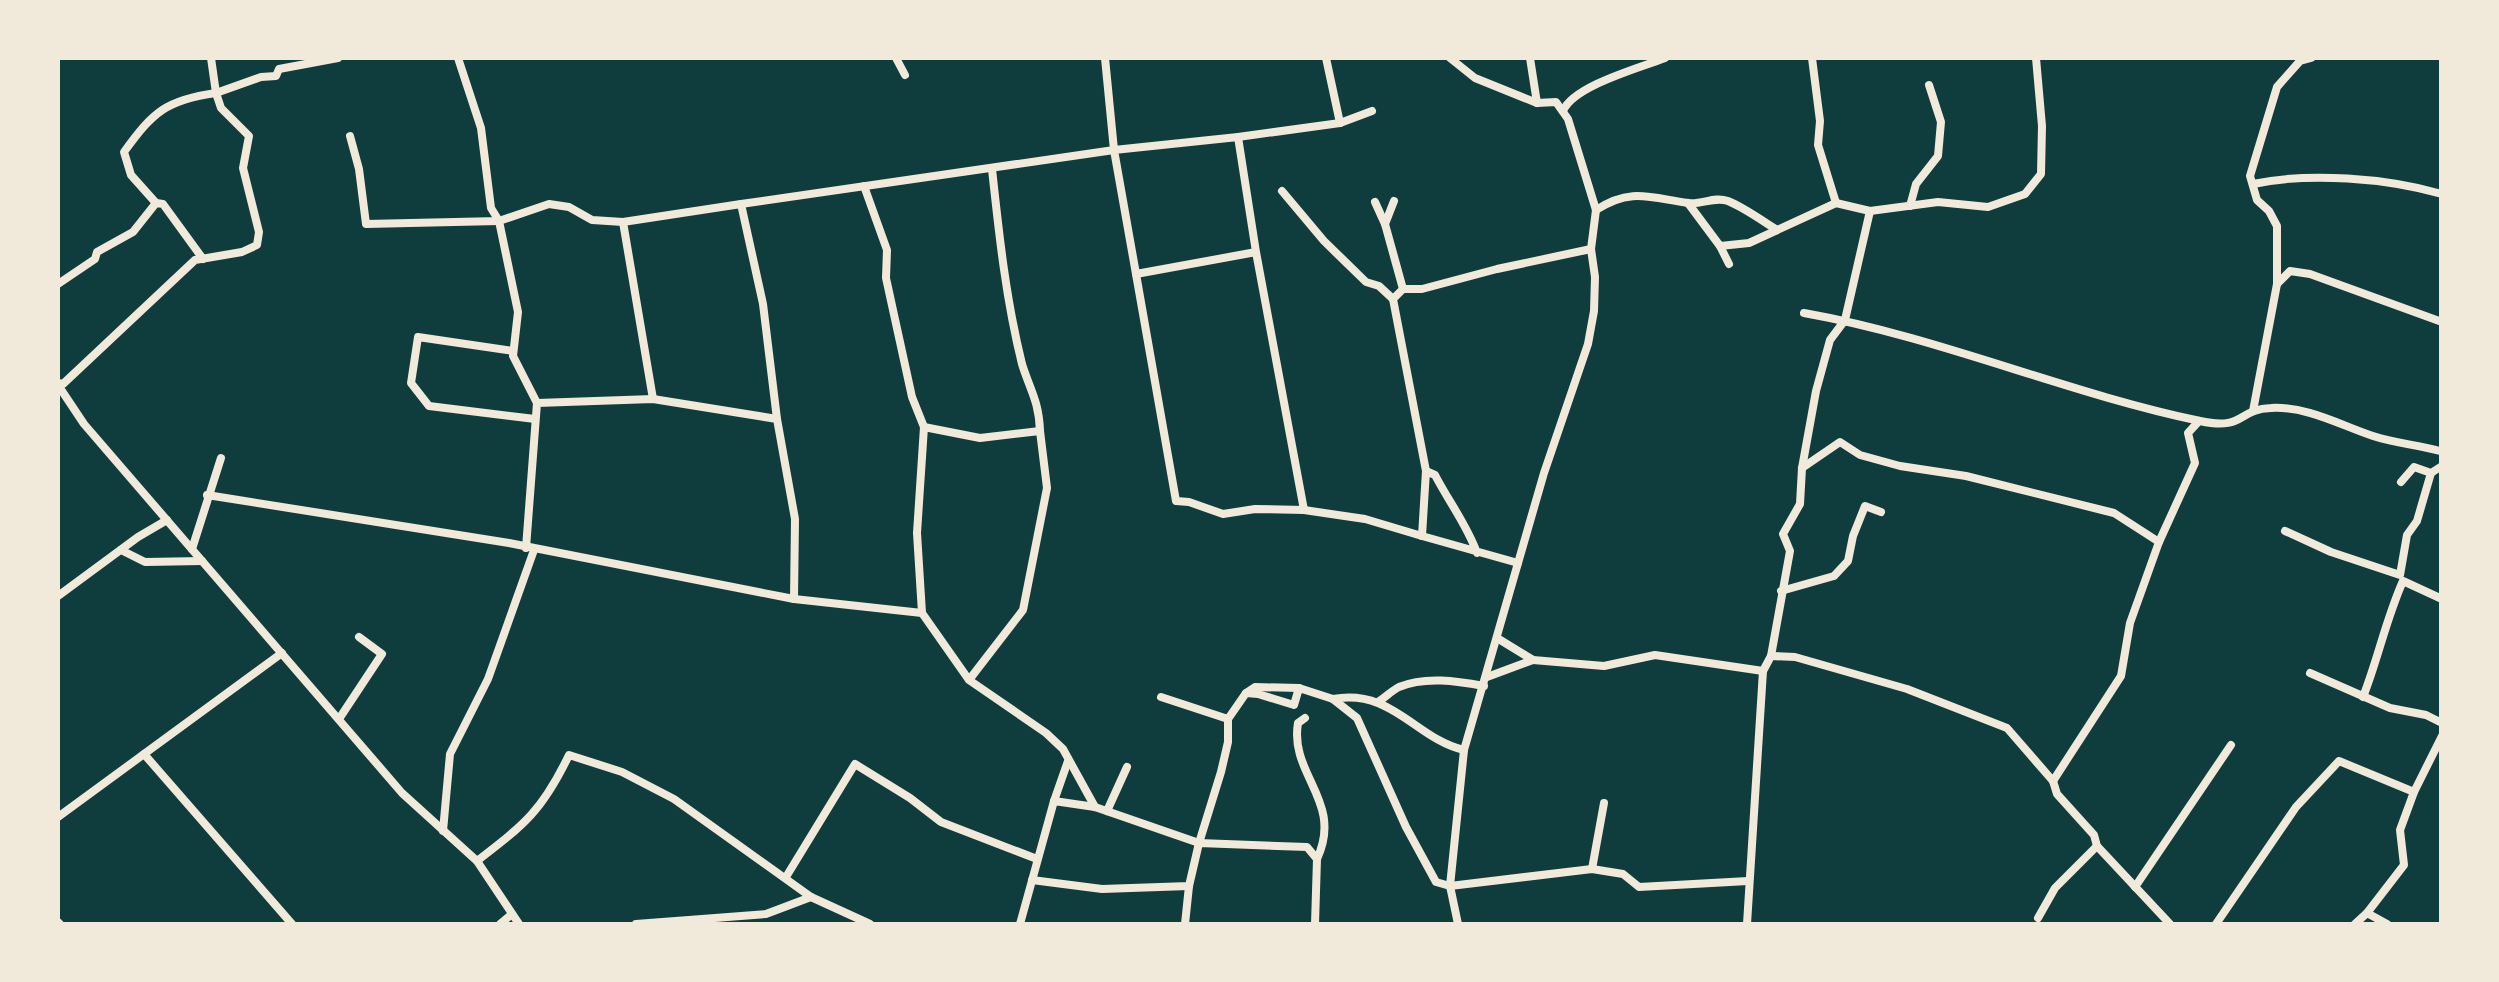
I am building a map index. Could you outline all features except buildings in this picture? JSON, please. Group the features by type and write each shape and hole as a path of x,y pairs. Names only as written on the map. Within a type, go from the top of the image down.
{"street":[{"path":"211,58 221,108 248,136 243,168 259,232 257,244 242,252 194,260 94,356 58,384 84,424 402,793 476,861 519,924"},
{"path":"203,259 163,204 156,203 131,175 124,152 148,119 183,97 216,93 261,77 276,76 280,69 338,58"},
{"path":"444,830 450,754 488,679 530,549 537,403 513,352 518,312 499,221 491,208 481,128 458,58"},
{"path":"896,58 905,75"},
{"path":"1105,58 1114,150 1176,501 1223,514 1256,509 1304,510 1365,519 1518,563"},
{"path":"1326,58 1340,123"},
{"path":"1450,58 1475,78 1537,102 1556,102 1568,119 1596,210 1591,249 1595,278 1588,344 1464,750 1450,886 1458,924"},
{"path":"1530,58 1537,102"},
{"path":"1562,111 1567,102 1593,86 1665,58"},
{"path":"1812,58 1820,121 1818,145 1836,203"},
{"path":"1720,246 1749,243 1836,203 1870,210 1938,202 1988,207 2024,194 2041,174 2042,126 2036,58"},
{"path":"2252,411 2277,284 2277,226 2258,200 2252,168 2277,87 2300,61 2311,58"},
{"path":"1654,62 1656,74"},
{"path":"1910,206 1916,184 1938,156 1940,122 1929,85"},
{"path":"350,136 360,168 366,224 499,221 548,204 570,207 592,220 622,222 1114,150 1340,123 1372,111"},
{"path":"1238,137 1304,510"},
{"path":"969,680 1022,610 1047,488 1039,407 1023,366 1002,257 992,170"},
{"path":"2252,184 2289,176 2396,182 2442,194"},
{"path":"864,186 887,250 886,278 912,397 924,428 917,533 922,613 969,680 1046,733 1062,749 1095,807"},
{"path":"1282,190 1335,252 1366,282 1379,286 1393,299 1426,472 1422,536"},
{"path":"1596,210 1614,198 1642,195 1688,203 1726,200 1777,230"},
{"path":"1386,224 1394,201"},
{"path":"1374,202 1386,224 1402,290"},
{"path":"58,284 96,259 97,252 133,232 156,203"},
{"path":"1688,203 1720,246 1728,264"},
{"path":"741,204 763,304 777,420 795,520 794,600"},
{"path":"1748,924 1763,671 1771,656 1790,552 1783,534 1800,504 1802,468 1816,391 1830,340 1845,320 1870,210"},
{"path":"622,222 653,399"},
{"path":"1393,299 1402,290 1422,289 1591,249"},
{"path":"1136,274 1256,252"},
{"path":"2277,284 2290,271 2310,274 2442,322"},
{"path":"1804,313 1926,341 2073,389 2199,421 2227,426 2252,411 2272,407 2330,417 2376,437 2441,453"},
{"path":"513,352 418,336 412,383 429,406 535,420"},
{"path":"537,403 653,399 777,420"},
{"path":"2053,782 2121,676 2130,623 2159,542 2195,464 2188,433 2199,421"},
{"path":"924,428 980,438 1040,431"},
{"path":"1802,468 1840,442 1860,455 1900,466 1966,476 2114,513 2159,542"},
{"path":"192,549 221,458"},
{"path":"2363,698 2401,578 2407,534 2418,521 2431,473 2442,466"},
{"path":"2400,482 2414,467 2431,473"},
{"path":"1426,472 1435,475 1452,508 1468,528 1478,554"},
{"path":"208,495 530,549 794,600 922,613"},
{"path":"1781,591 1834,576 1848,561 1865,506 1881,512"},
{"path":"58,596 168,520"},
{"path":"2285,531 2442,599"},
{"path":"120,550 145,562 202,561"},
{"path":"338,719 382,654 359,636"},
{"path":"1497,638 1533,660 1604,666 1655,654 1763,671"},
{"path":"58,818 282,653"},
{"path":"1771,656 1796,657 1907,689 2007,728 2094,835 2097,846 2170,924"},
{"path":"1378,702 1402,686 1417,682 1485,681 1533,660"},
{"path":"2310,673 2363,698 2442,723"},
{"path":"1184,924 1199,843 1228,742 1228,718 1255,687 1299,688 1333,699 1358,718 1436,882 1450,886 1592,869 1623,874 1639,886 1748,881"},
{"path":"1246,694 1294,706 1299,688"},
{"path":"1162,697 1228,718"},
{"path":"1333,699 1350,697 1378,702 1421,726 1448,747 1464,750"},
{"path":"1305,718 1298,724 1296,747 1322,802 1323,842 1317,858 1315,924"},
{"path":"2355,924 2404,865 2400,830 2442,736"},
{"path":"2134,887 2232,745"},
{"path":"144,754 292,924"},
{"path":"476,861 536,812 570,755 622,772 674,798 811,898 870,924"},
{"path":"1020,924 1068,761"},
{"path":"2216,924 2296,807 2339,761 2414,792"},
{"path":"786,877 855,764 941,822 1037,859"},
{"path":"1107,812 1127,767"},
{"path":"1054,801 1095,807 1199,843 1307,847 1317,858"},
{"path":"1592,869 1604,803"},
{"path":"2038,918 2054,888 2097,846"},
{"path":"1032,880 1102,889 1189,886"},
{"path":"636,924 766,914 811,898"},
{"path":"2367,913 2387,924"},
{"path":"500,924 512,914"}]}
